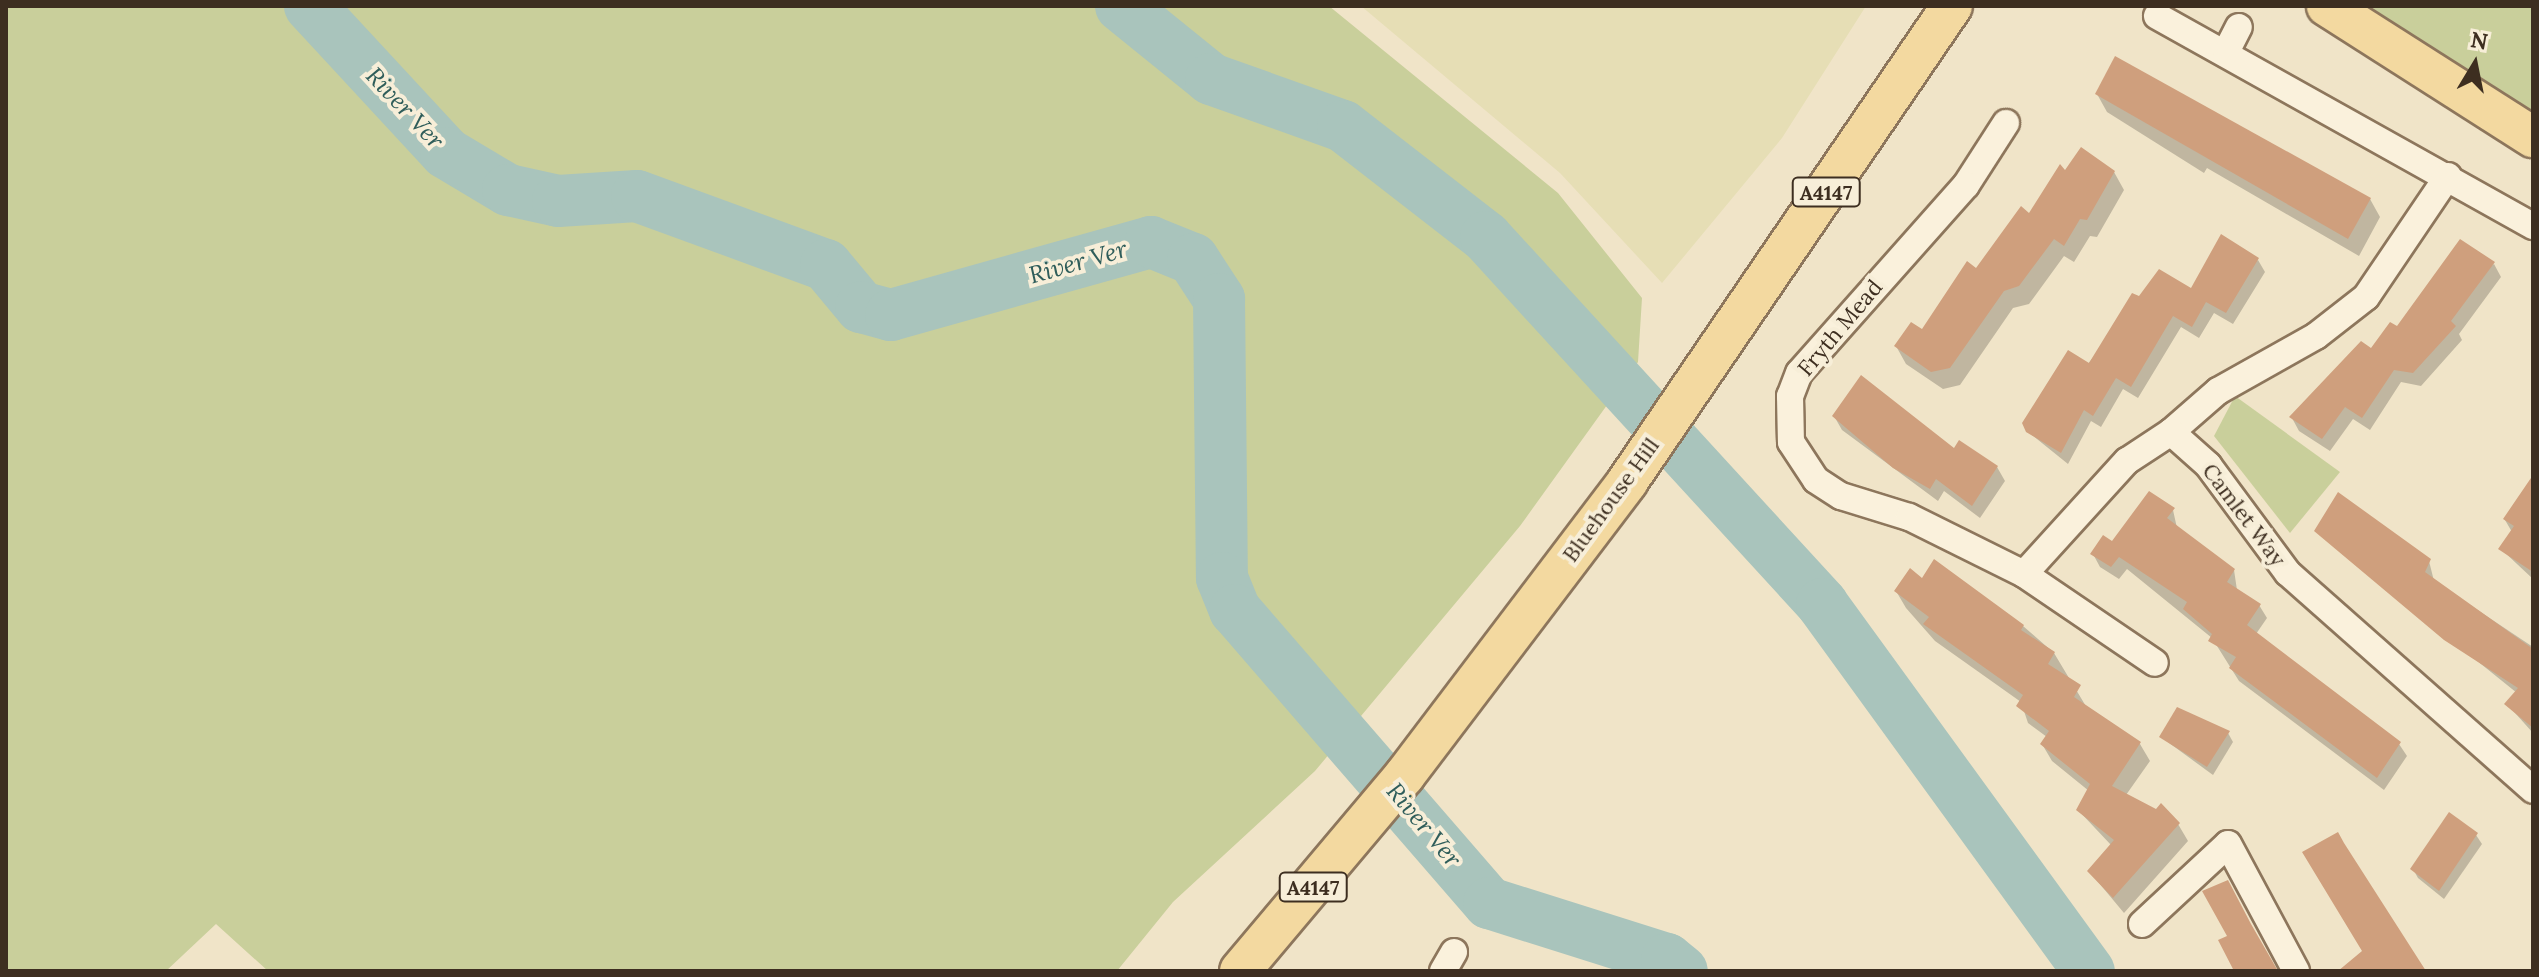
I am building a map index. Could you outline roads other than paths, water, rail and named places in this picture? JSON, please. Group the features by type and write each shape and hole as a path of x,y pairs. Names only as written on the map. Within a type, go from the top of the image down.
{"main road":[{"name":"Bluehouse Hill","path":"1240,971 1394,788 1627,482 1952,6"},
{"path":"2327,6 2533,137"}],"street":[{"path":"2157,16 2533,226"},
{"path":"2226,52 2239,27"},
{"name":"Fryth Mead","path":"2006,123 1977,150 1799,373 1787,420 1802,464 1816,480 2024,574 2120,651 2155,663"},
{"path":"2024,574 2127,461 2171,432 2218,391 2316,336 2366,297 2448,176"},
{"name":"Camlet Way","path":"2171,432 2208,465 2288,573 2533,790"},
{"path":"2142,924 2228,844 2296,971"}],"waterway":[{"name":"River Ver","path":"310,6 446,153 508,190 558,201 637,196 826,265 861,307 891,315 1151,242 1193,259 1219,299 1222,578 1235,610 1489,903 1667,959 1682,971"},
{"name":"River Ver","path":"1121,6 1211,79 1343,126 1486,237 1822,604 2089,971"}]}
